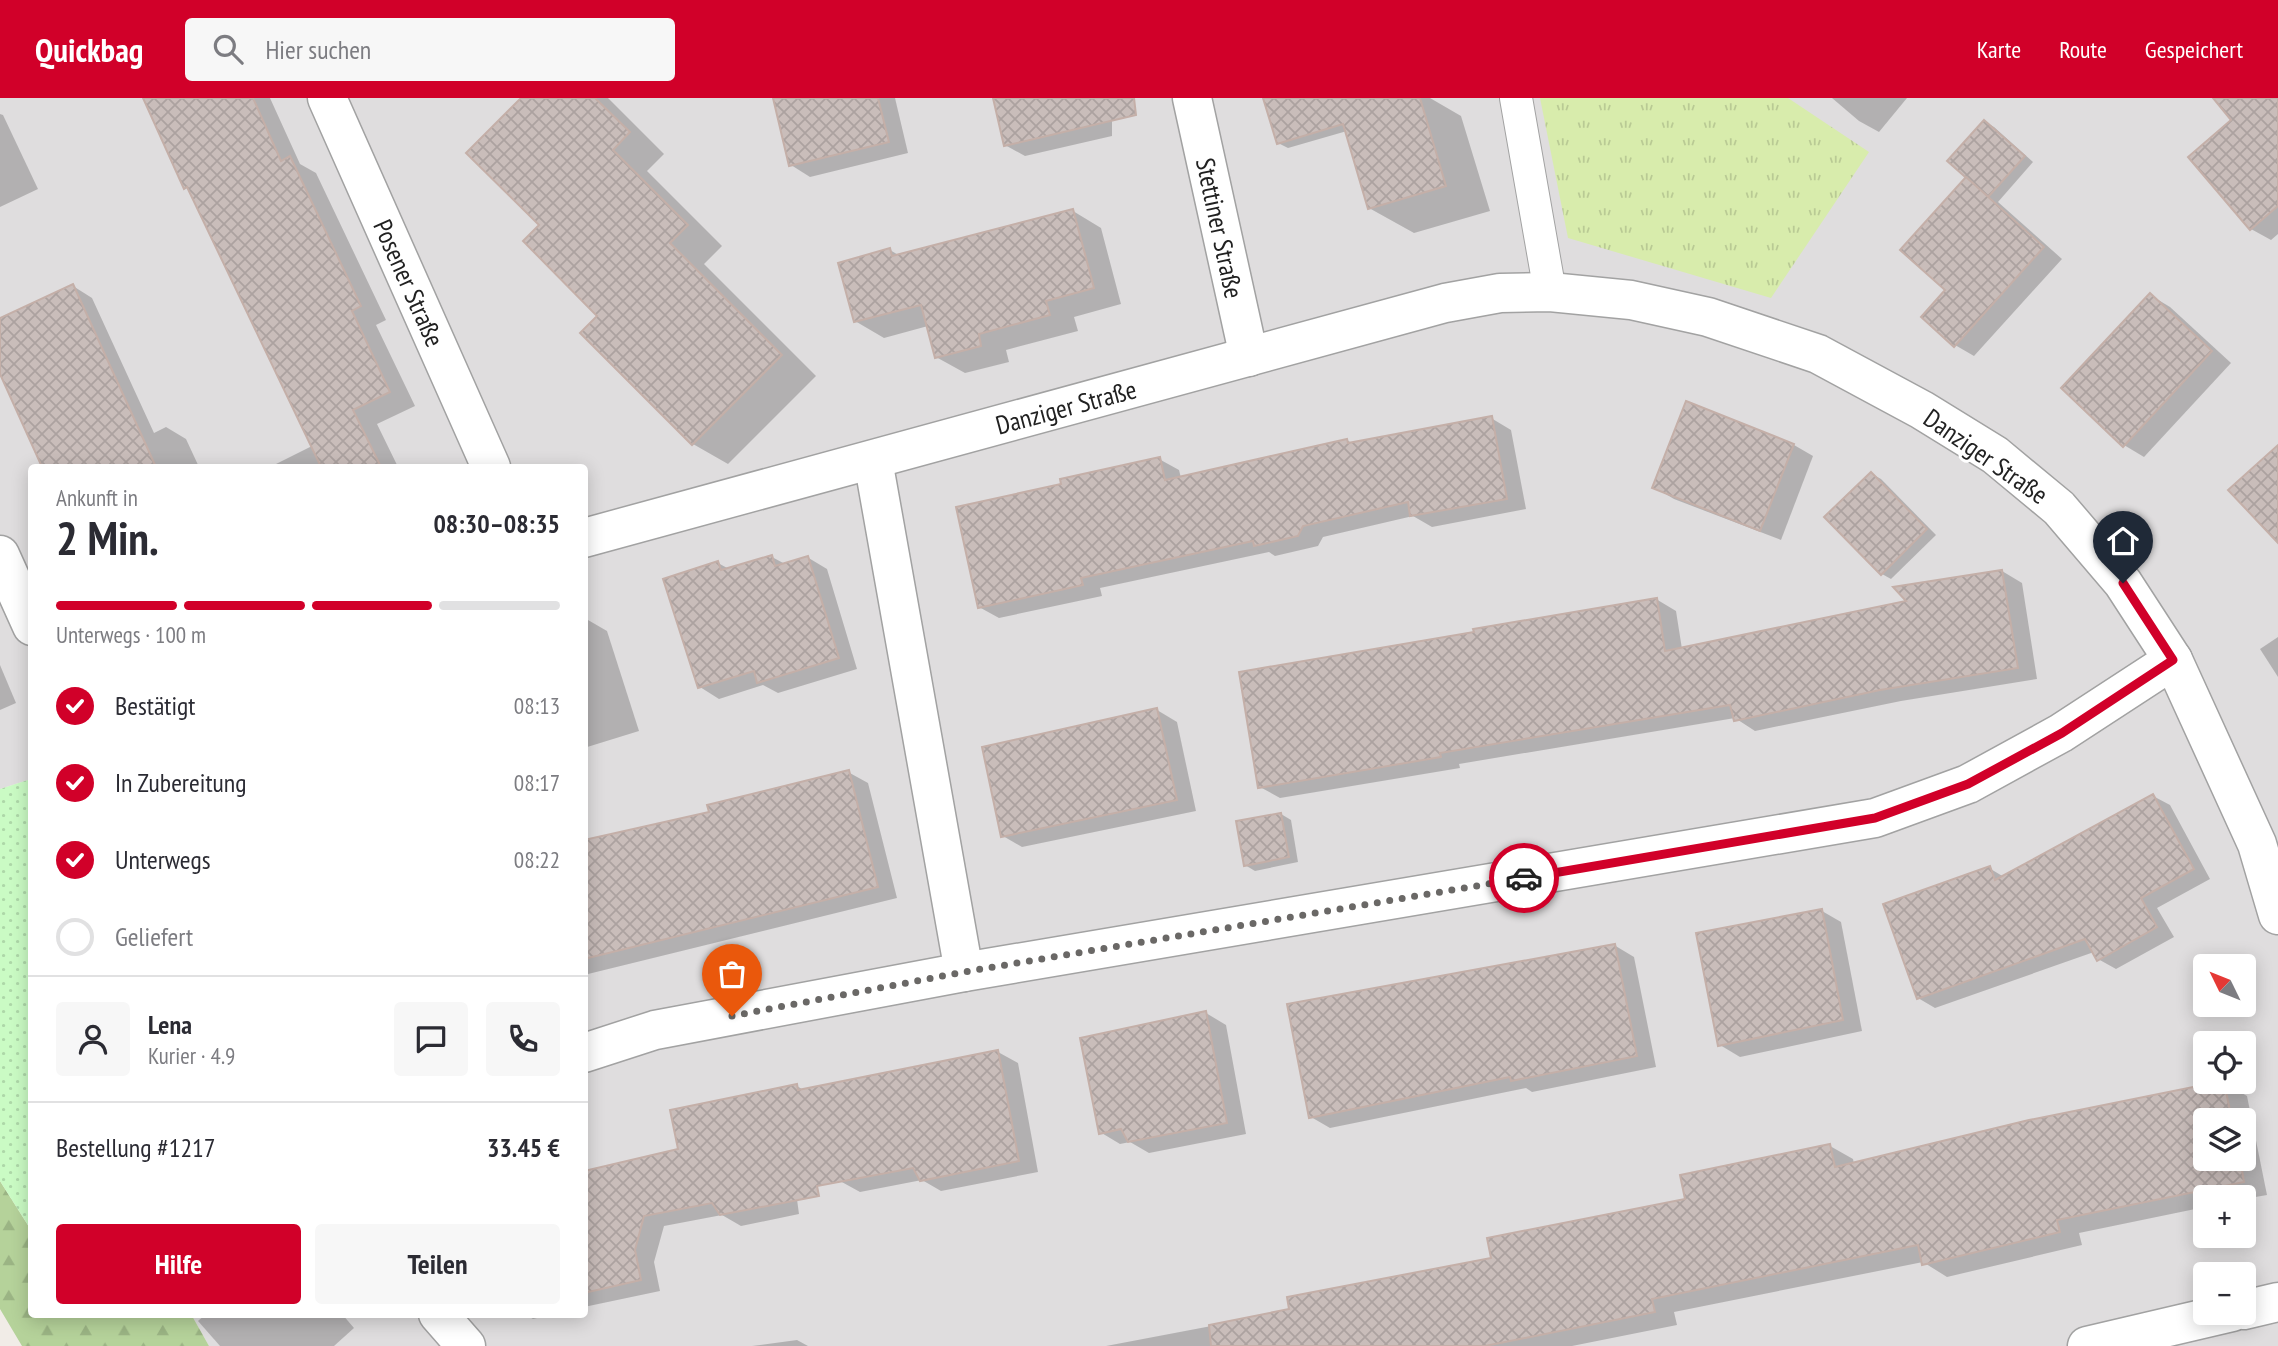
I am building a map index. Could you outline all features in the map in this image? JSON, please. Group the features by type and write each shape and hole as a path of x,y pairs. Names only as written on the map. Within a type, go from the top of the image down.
{"street":[{"name":"Posener Straße","path":"327,98 490,464"},
{"name":"Stettiner Straße","path":"1192,98 1249,357"},
{"name":"Danziger Straße","path":"588,537 1445,303 1500,293 1550,292 1631,300 1709,317 1818,354 1922,410 1995,455 2059,508 2123,583 2173,660 2257,844 2278,915"},
{"path":"873,460 964,972"},
{"path":"0,555 28,617"},
{"path":"588,1052 655,1030 964,972 1875,818 1968,784 2062,733 2173,660"},
{"path":"2256,1307 2278,1302"},
{"path":"442,1318 466,1346"},
{"path":"2087,1346 2193,1321"}],"lane":[{"path":"1516,98 1550,292"}],"shaded area":[{"path":"0,98 2278,98 2278,1346 209,1346 193,1318 588,1318 588,464 28,464 28,780 0,789"}],"green space":[{"path":"1540,98 1788,98 1869,152 1771,298 1568,238"},
{"path":"28,780 28,1225 0,1181 0,789"},
{"path":"0,1181 28,1225 28,1318 193,1318 209,1346 22,1346 0,1309"}],"building":[{"path":"143,98 253,98 281,161 290,156 361,306 352,311 390,392 353,410 380,464 320,464 187,187 184,189"},
{"path":"521,98 595,98 630,132 613,150 688,225 670,243 782,355 692,445 580,333 597,316 523,241 539,225 466,153"},
{"path":"773,98 878,98 889,142 789,166"},
{"path":"993,98 1134,98 1136,115 1004,146"},
{"path":"1263,98 1420,98 1446,186 1368,209 1343,124 1277,144"},
{"path":"2213,98 2278,98 2278,206 2250,230 2188,157 2231,120"},
{"path":"1984,120 2025,156 1988,197 1947,161"},
{"path":"1966,177 2044,247 1954,347 1921,317 1945,290 1900,250"},
{"path":"1073,209 1094,288 1046,301 1050,315 979,334 981,346 935,358 921,305 854,322 838,263 890,248 892,256"},
{"path":"73,284 155,464 41,464 0,374 0,318"},
{"path":"2150,293 2212,351 2123,447 2061,388"},
{"path":"1686,401 1794,444 1760,531 1652,488"},
{"path":"1492,416 1507,499 1410,516 1408,502 1303,526 1298,536 1254,546 1253,541 1081,578 1083,585 978,608 956,507 1061,484 1060,479 1160,457 1165,480 1347,439 1348,443"},
{"path":"2278,445 2278,543 2228,490"},
{"path":"1871,472 1927,529 1881,575 1824,517"},
{"path":"772,555 775,566 808,556 839,658 757,683 754,671 698,688 663,579 718,561 721,570"},
{"path":"2002,570 2018,668 1880,690 1734,721 1730,705 1440,753 1441,757 1258,788 1239,672 1657,598 1665,651 1906,601 1893,587"},
{"path":"1157,708 1177,800 1001,837 982,747"},
{"path":"849,770 878,887 588,958 588,839 709,812 707,805"},
{"path":"2153,794 2194,869 2141,898 2157,927 2097,961 2085,939 1917,999 1883,904 1990,866 1995,880"},
{"path":"1281,813 1289,857 1244,866 1236,821"},
{"path":"1822,909 1843,1020 1718,1046 1696,933"},
{"path":"1615,944 1637,1056 1511,1081 1510,1077 1309,1118 1287,1004"},
{"path":"1206,1011 1227,1123 1128,1142 1121,1129 1099,1134 1080,1038"},
{"path":"998,1050 1019,1161 920,1181 913,1168 817,1186 819,1196 720,1215 712,1203 644,1216 635,1250 641,1280 588,1292 588,1170 678,1149 670,1110 797,1084 798,1090"},
{"path":"2193,1087 2193,1094 2227,1094 2229,1108 2193,1108 2193,1171 2242,1171 2244,1182 2229,1185 2193,1185 2193,1192 2057,1220 2060,1232 1922,1265 1918,1245 1652,1299 1655,1312 1485,1346 1211,1346 1209,1325 1289,1309 1287,1297 1491,1258 1487,1238 1685,1199 1680,1175 1830,1144 1835,1167 2029,1120"}],"way so far":[{"path":"732,1016 964,972 1524,878"}],"route":[{"path":"1524,878 1875,818 1968,784 2062,733 2173,660 2123,583"}]}
